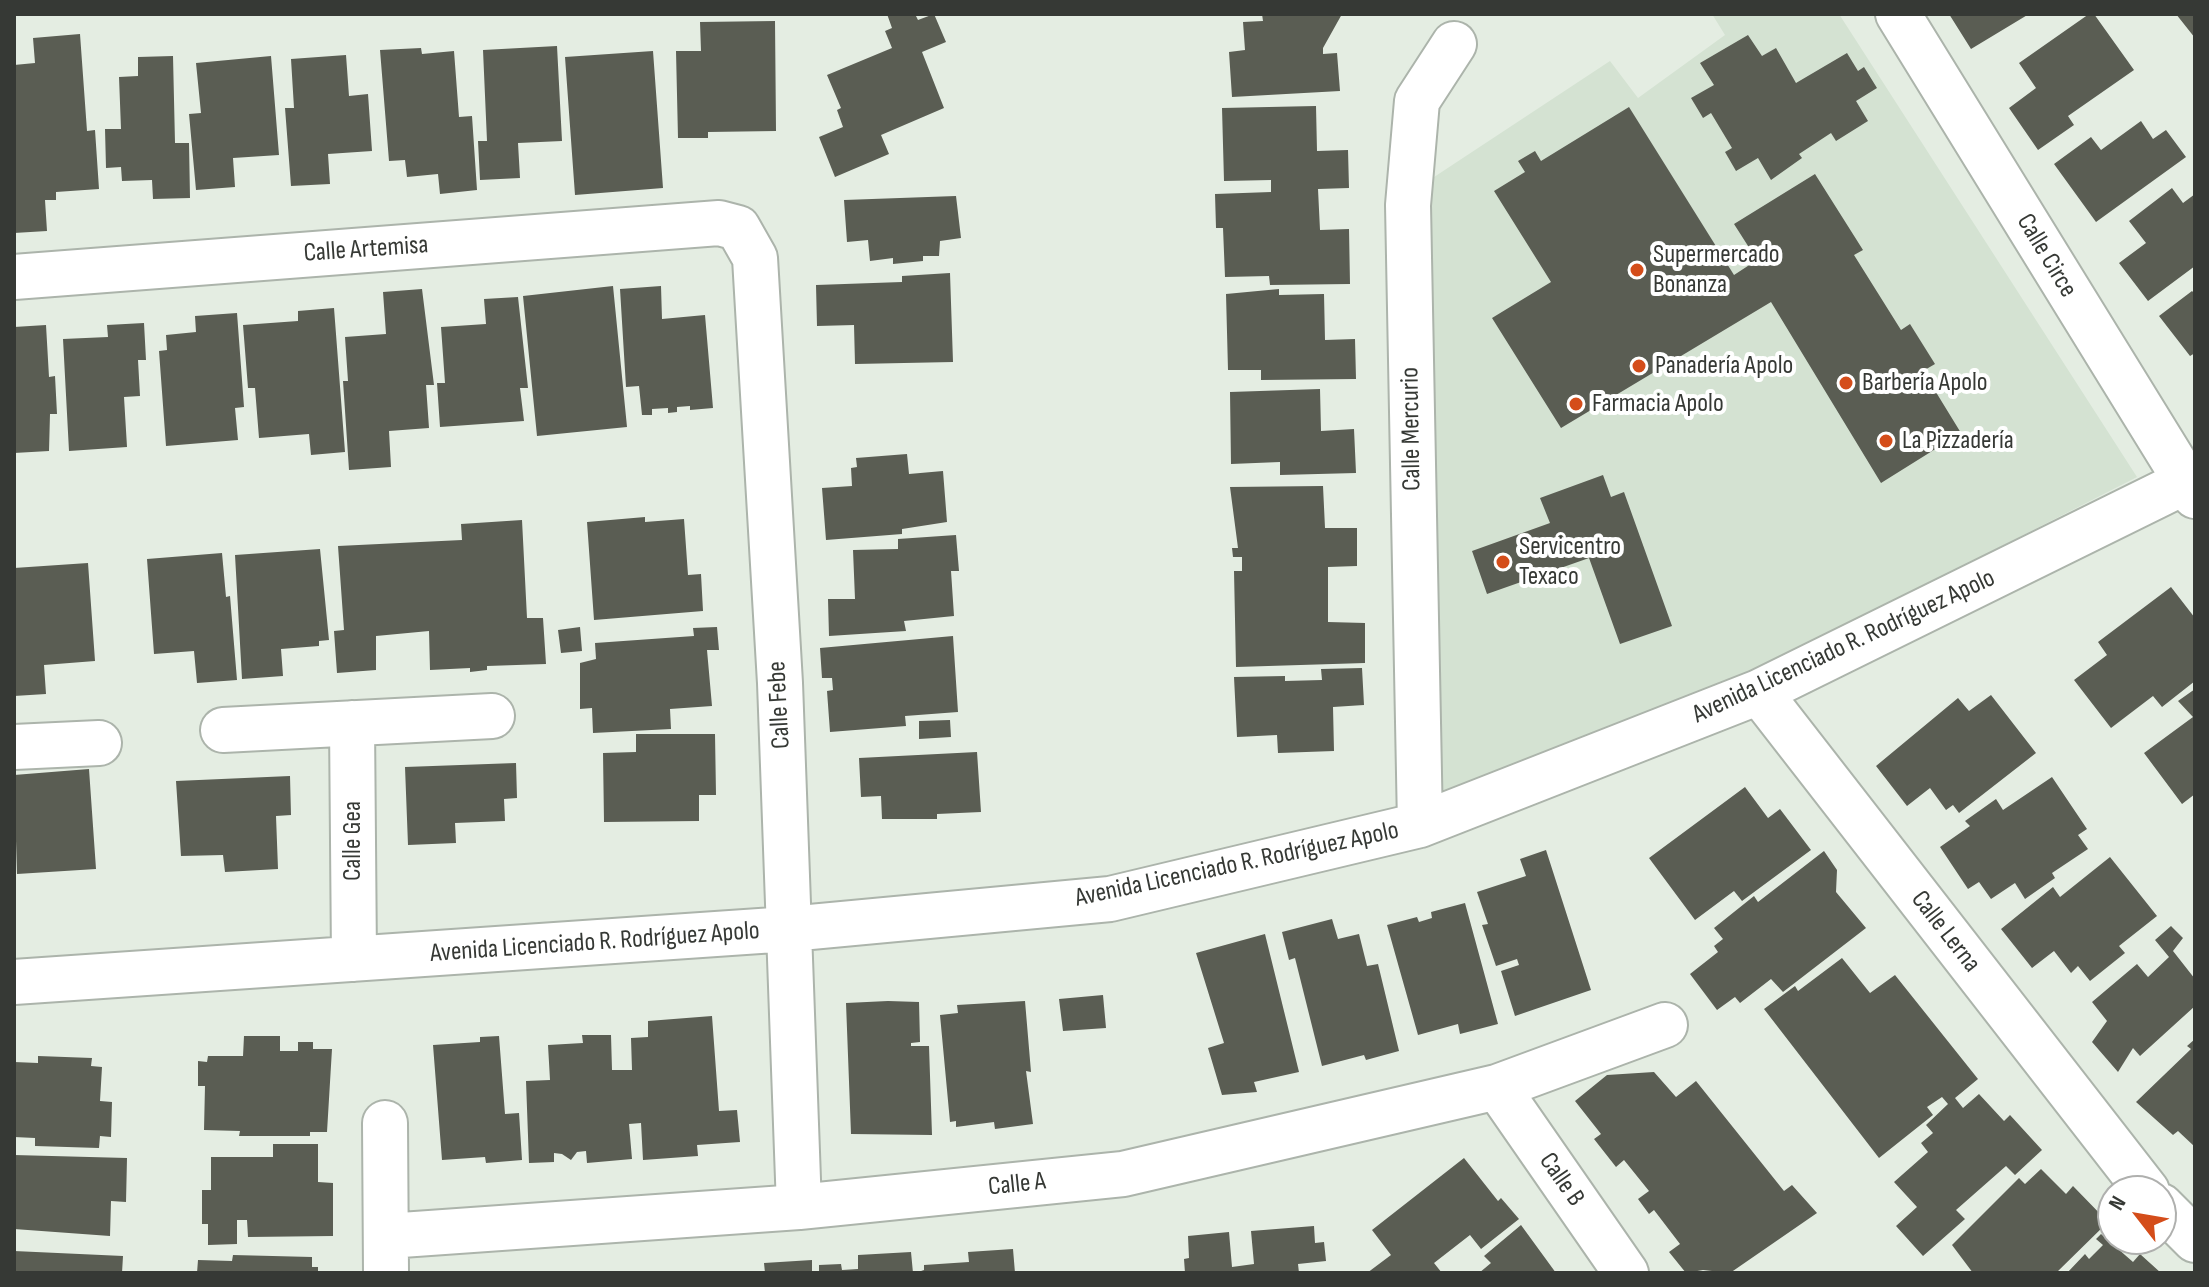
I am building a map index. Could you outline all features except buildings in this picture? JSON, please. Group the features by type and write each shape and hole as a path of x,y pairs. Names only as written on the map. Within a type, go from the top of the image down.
{"street":[{"name":"Calle Circe","path":"1898,14 2192,486"},
{"name":"Calle Mercurio","path":"1420,825 1408,205 1417,101 1454,44"},
{"name":"Calle Artemisa","path":"14,277 719,223"},
{"name":"Calle Febe","path":"719,223 738,228 755,258 780,683 799,1207"},
{"name":"Avenida Licenciado R. Rodríguez Apolo","path":"14,982 789,929 1110,899 1420,825 1759,692 2192,486"},
{"name":"Calle Lerna","path":"1759,692 2134,1175"},
{"path":"223,730 492,716"},
{"name":"Calle Gea","path":"352,723 354,959"},
{"path":"14,747 99,743"},
{"name":"Calle A","path":"386,1254 1123,1174 1497,1087 1665,1025"},
{"name":"Calle B","path":"1497,1087 1626,1273"},
{"path":"385,1123 386,1254"},
{"path":"2177,1222 2195,1240"}],"shaded area":[{"path":"1712,14 1839,14 2137,477 1769,665 1438,797 1425,183 1610,61 1638,98 1725,35"}],"place":[{"name":"Supermercado Bonanza","path":"1637,270"},
{"name":"Panadería Apolo","path":"1639,366"},
{"name":"Barbería Apolo","path":"1846,383"},
{"name":"Farmacia Apolo","path":"1576,404"},
{"name":"La Pizzadería","path":"1886,441"},
{"name":"Servicentro Texaco","path":"1503,562"}]}
